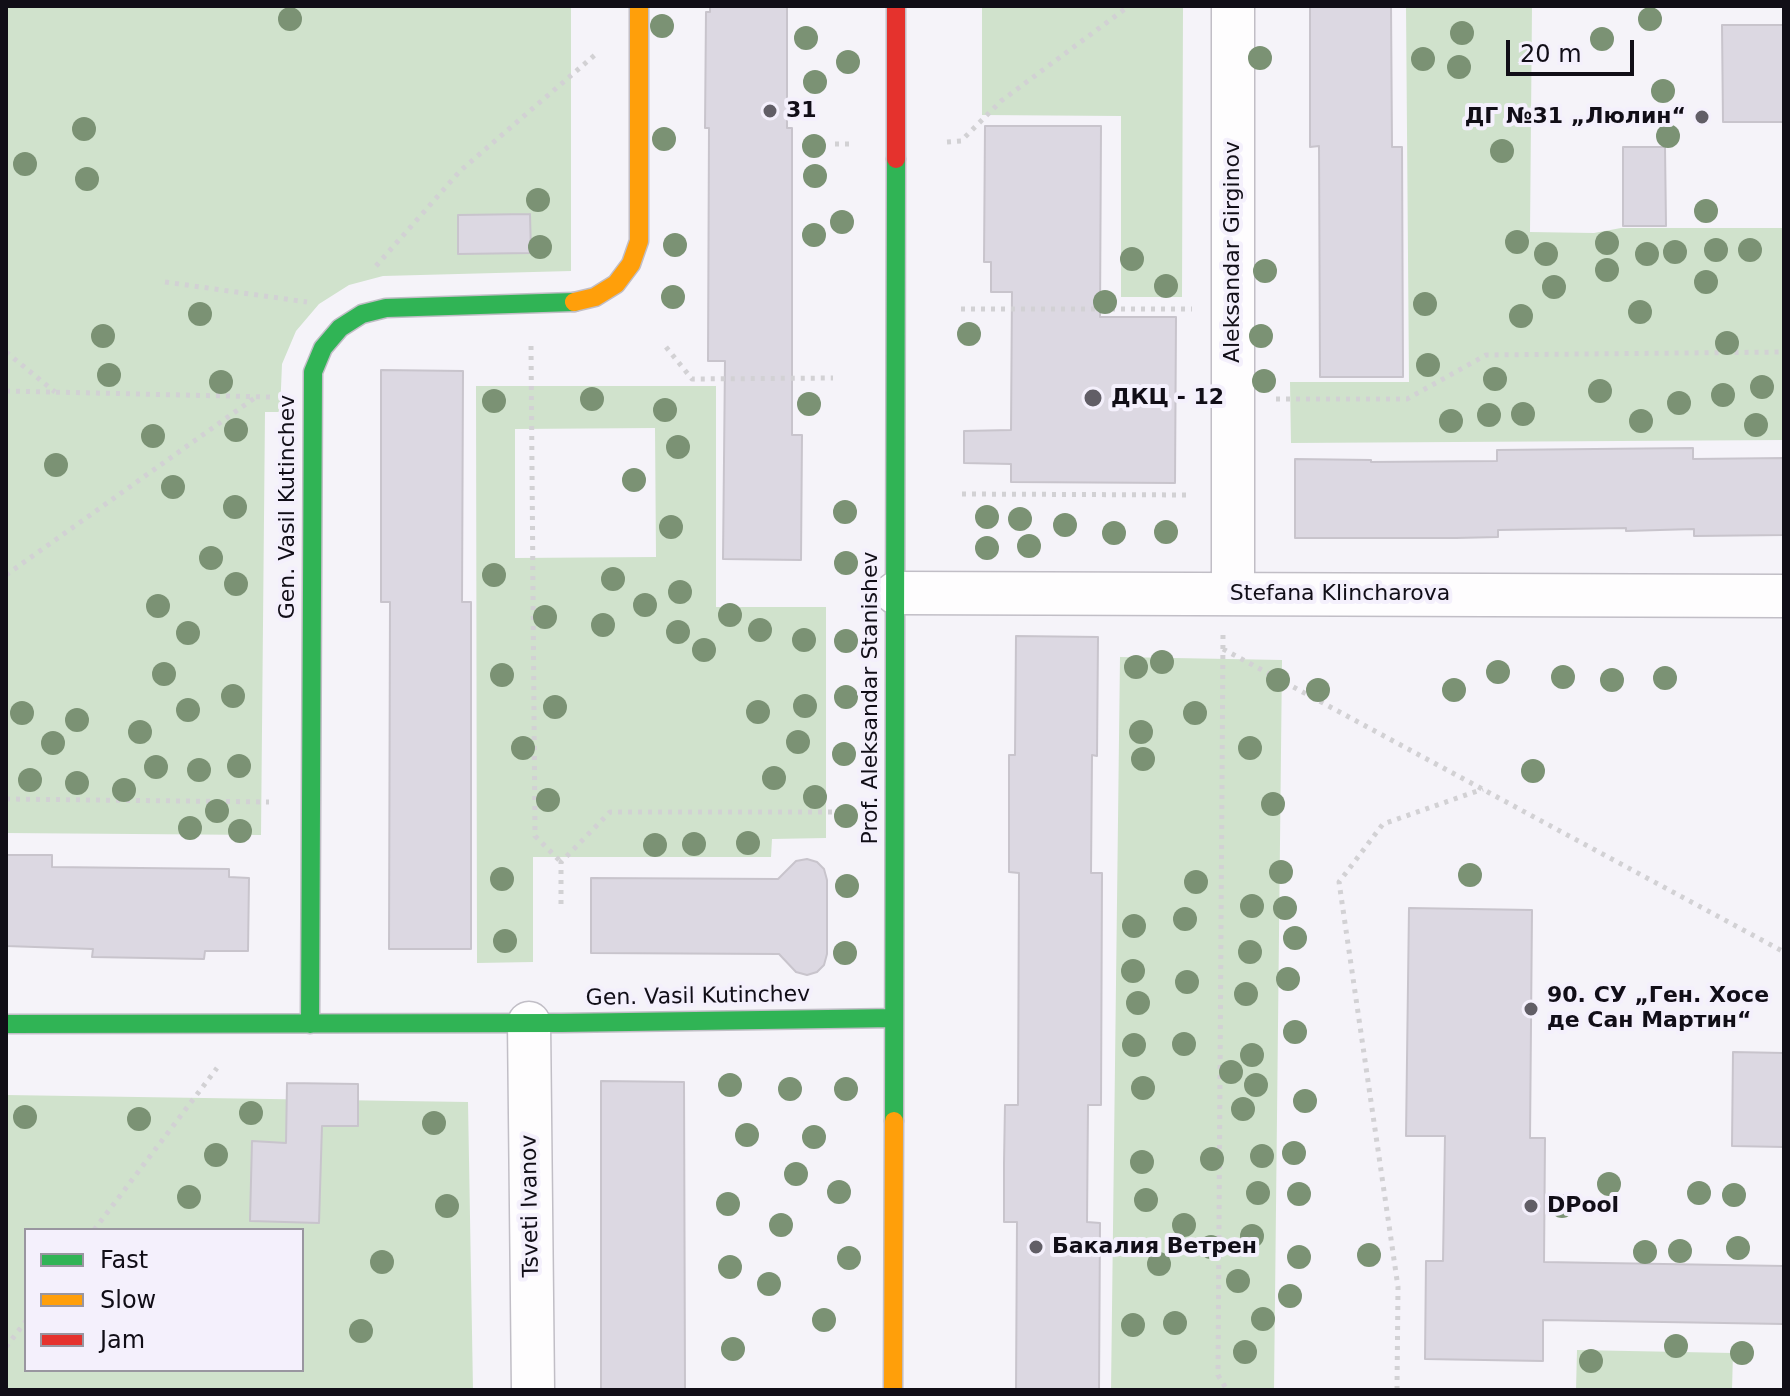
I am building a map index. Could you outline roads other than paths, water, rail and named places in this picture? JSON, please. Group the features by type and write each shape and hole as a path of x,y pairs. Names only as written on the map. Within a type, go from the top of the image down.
{"street":[{"name":"Prof. Aleksandar Stanishev","path":"893,1390 896,6"},
{"name":"Aleksandar Girginov","path":"1228,594 1233,495 1233,6"},
{"name":"Gen. Vasil Kutinchev","path":"310,1024 313,372 323,348 340,328 362,314 386,308 571,303 595,297 616,284 631,264 639,241 639,12"},
{"name":"Stefana Klincharova","path":"896,593 1784,596"},
{"name":"Gen. Vasil Kutinchev","path":"6,1024 250,1025 894,1018"},
{"name":"Tsveti Ivanov","path":"529,1023 533,1390"}],"place":[{"name":"31","path":"770,111"},
{"name":"ДГ №31 „Люлин“","path":"1702,117"},
{"name":"ДКЦ - 12","path":"1093,398"},
{"name":"90. СУ „Ген. Хосе де Сан Мартин“","path":"1531,1009"},
{"name":"DPool","path":"1531,1206"},
{"name":"Бакалия Ветрен","path":"1036,1247"}]}
